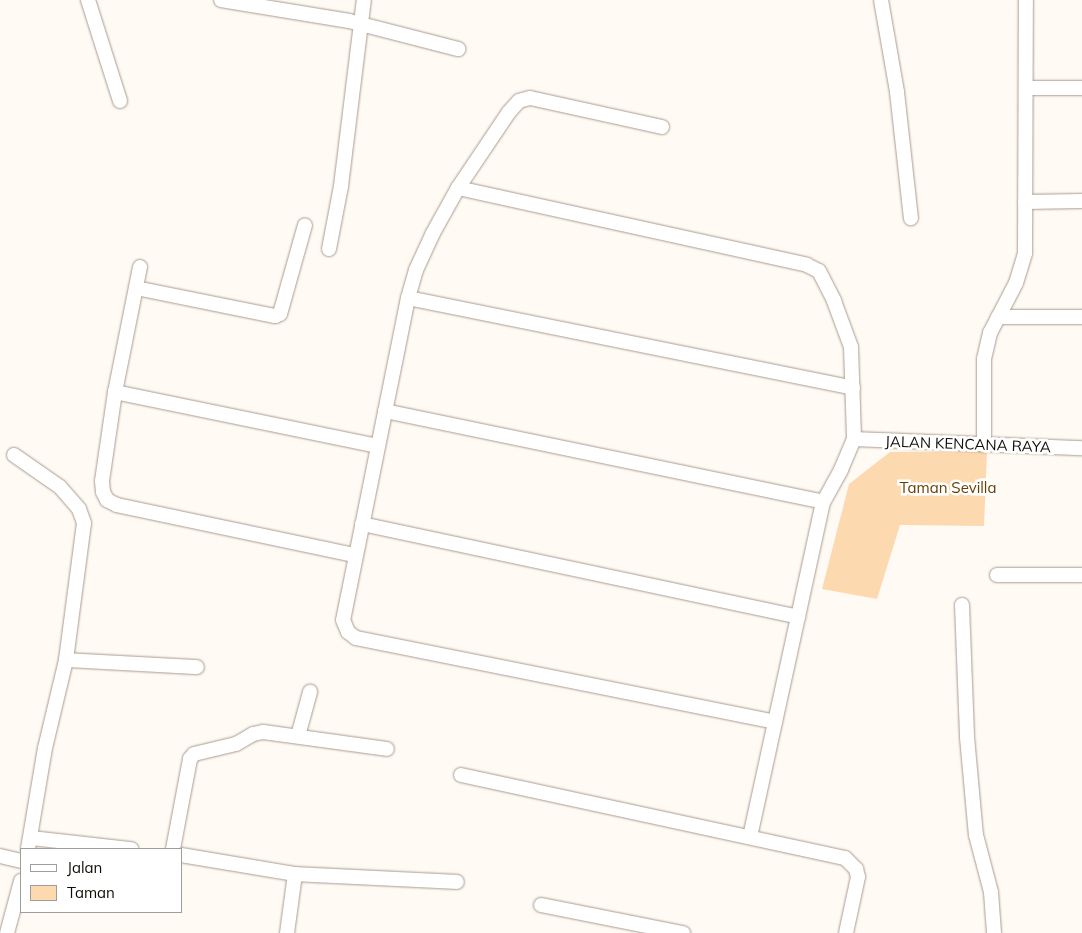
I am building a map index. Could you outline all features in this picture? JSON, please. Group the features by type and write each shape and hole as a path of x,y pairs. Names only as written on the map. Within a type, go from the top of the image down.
{"street":[{"path":"88,0 120,101"},
{"path":"221,0 360,24 458,49"},
{"path":"329,249 341,186 364,0"},
{"path":"882,0 897,92 911,218"},
{"path":"984,445 984,359 990,333 1016,283 1025,253 1026,0"},
{"path":"1026,88 1082,88"},
{"path":"662,127 530,98 519,101 509,112 444,210 416,270 408,298 343,615 345,626 356,638 775,722"},
{"path":"458,188 807,265 817,269 834,301 851,347 854,439 823,502 750,836"},
{"path":"1025,202 1082,201"},
{"path":"136,288 275,316 280,314 305,225"},
{"path":"140,267 115,392 102,481 103,492 107,500 117,505 355,555"},
{"path":"408,298 853,388"},
{"path":"998,317 1082,317"},
{"path":"115,392 378,446"},
{"path":"385,411 823,502"},
{"name":"JALAN KENCANA RAYA","path":"854,439 1082,448"},
{"path":"14,455 60,487 82,515 84,523 66,660 46,748 30,844 111,848"},
{"path":"362,524 798,617"},
{"path":"997,575 1082,575"},
{"path":"962,605 967,737 976,835 992,892 994,933"},
{"path":"66,660 197,667"},
{"path":"298,736 310,692"},
{"path":"172,848 190,759 194,754 236,744 253,734 263,732 387,749"},
{"path":"461,776 837,855 851,862 858,877 846,933"},
{"path":"182,855 295,874 456,882"},
{"path":"0,856 20,861"},
{"path":"287,933 295,874"},
{"path":"8,933 20,885"},
{"path":"541,905 683,933"}],"green space":[{"name":"Taman Sevilla","path":"987,451 984,526 900,525 877,599 822,589 849,484 890,452"}]}
